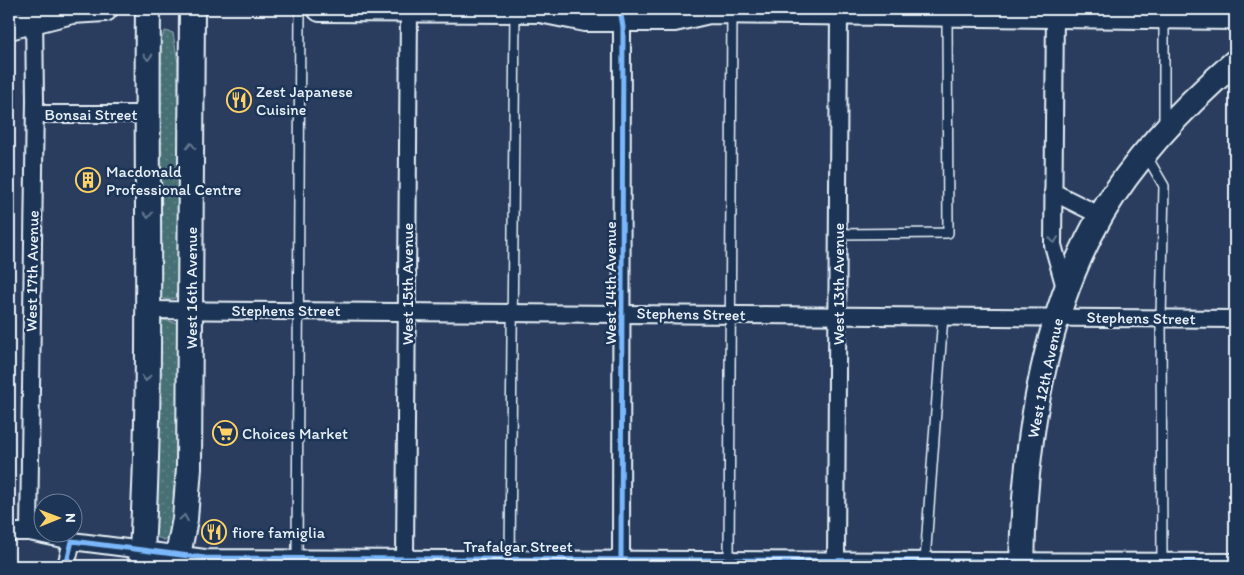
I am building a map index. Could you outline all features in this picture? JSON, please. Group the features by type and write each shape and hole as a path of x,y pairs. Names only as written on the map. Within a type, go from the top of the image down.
{"street":[{"path":"9,27 34,14 105,9"},
{"path":"141,558 147,310 148,9"},
{"name":"West 16th Avenue","path":"177,560 185,519 189,468 192,9"},
{"path":"320,9 543,9 585,18 674,19 718,10 1164,12 1235,17"},
{"name":"West 15th Avenue","path":"405,558 408,9"},
{"name":"West 13th Avenue","path":"836,560 839,10"},
{"path":"1055,12 1053,245 1066,291"},
{"name":"West 17th Avenue","path":"29,532 34,14"},
{"name":"West 14th Avenue","path":"621,559 622,18"},
{"name":"West 12th Avenue","path":"1022,564 1026,477 1036,407 1066,291 1101,216 1144,153 1164,130 1235,62"},
{"name":"Bonsai Street","path":"34,114 148,114"},
{"path":"1053,192 1101,216"},
{"name":"Stephens Street","path":"147,310 1235,319"},
{"name":"Trafalgar Street","path":"9,532 32,533"},
{"path":"66,566 72,542"},
{"name":"Trafalgar Street","path":"76,542 141,558 177,560 205,558 247,562 297,558 356,562 405,558 466,562 510,559 577,562 621,559 688,563 728,559 796,563 836,560 906,563 925,560 1022,564 1235,562"}],"lane":[{"path":"297,558 300,9"},
{"path":"510,559 516,9"},
{"path":"718,10 730,314 728,559"},
{"path":"838,234 948,234 947,11"},
{"path":"1164,12 1164,130"},
{"path":"1144,153 1164,186 1161,318 1162,562"},
{"path":"925,560 943,316"}],"green space":[{"path":"165,31 173,33 178,63 179,140 184,231 179,297 168,300 159,297 159,45"},
{"path":"164,320 178,323 182,481 170,537 164,540 154,536 159,323"}],"cycle path":[{"path":"620,9 623,27 621,559"},
{"path":"66,566 72,541 205,558 1235,562"}],"place":[{"name":"Zest Japanese Cuisine","path":"239,100"},
{"name":"Macdonald Professional Centre","path":"88,180"},
{"name":"Choices Market","path":"225,433"},
{"name":"fiore famiglia","path":"214,532"}]}
